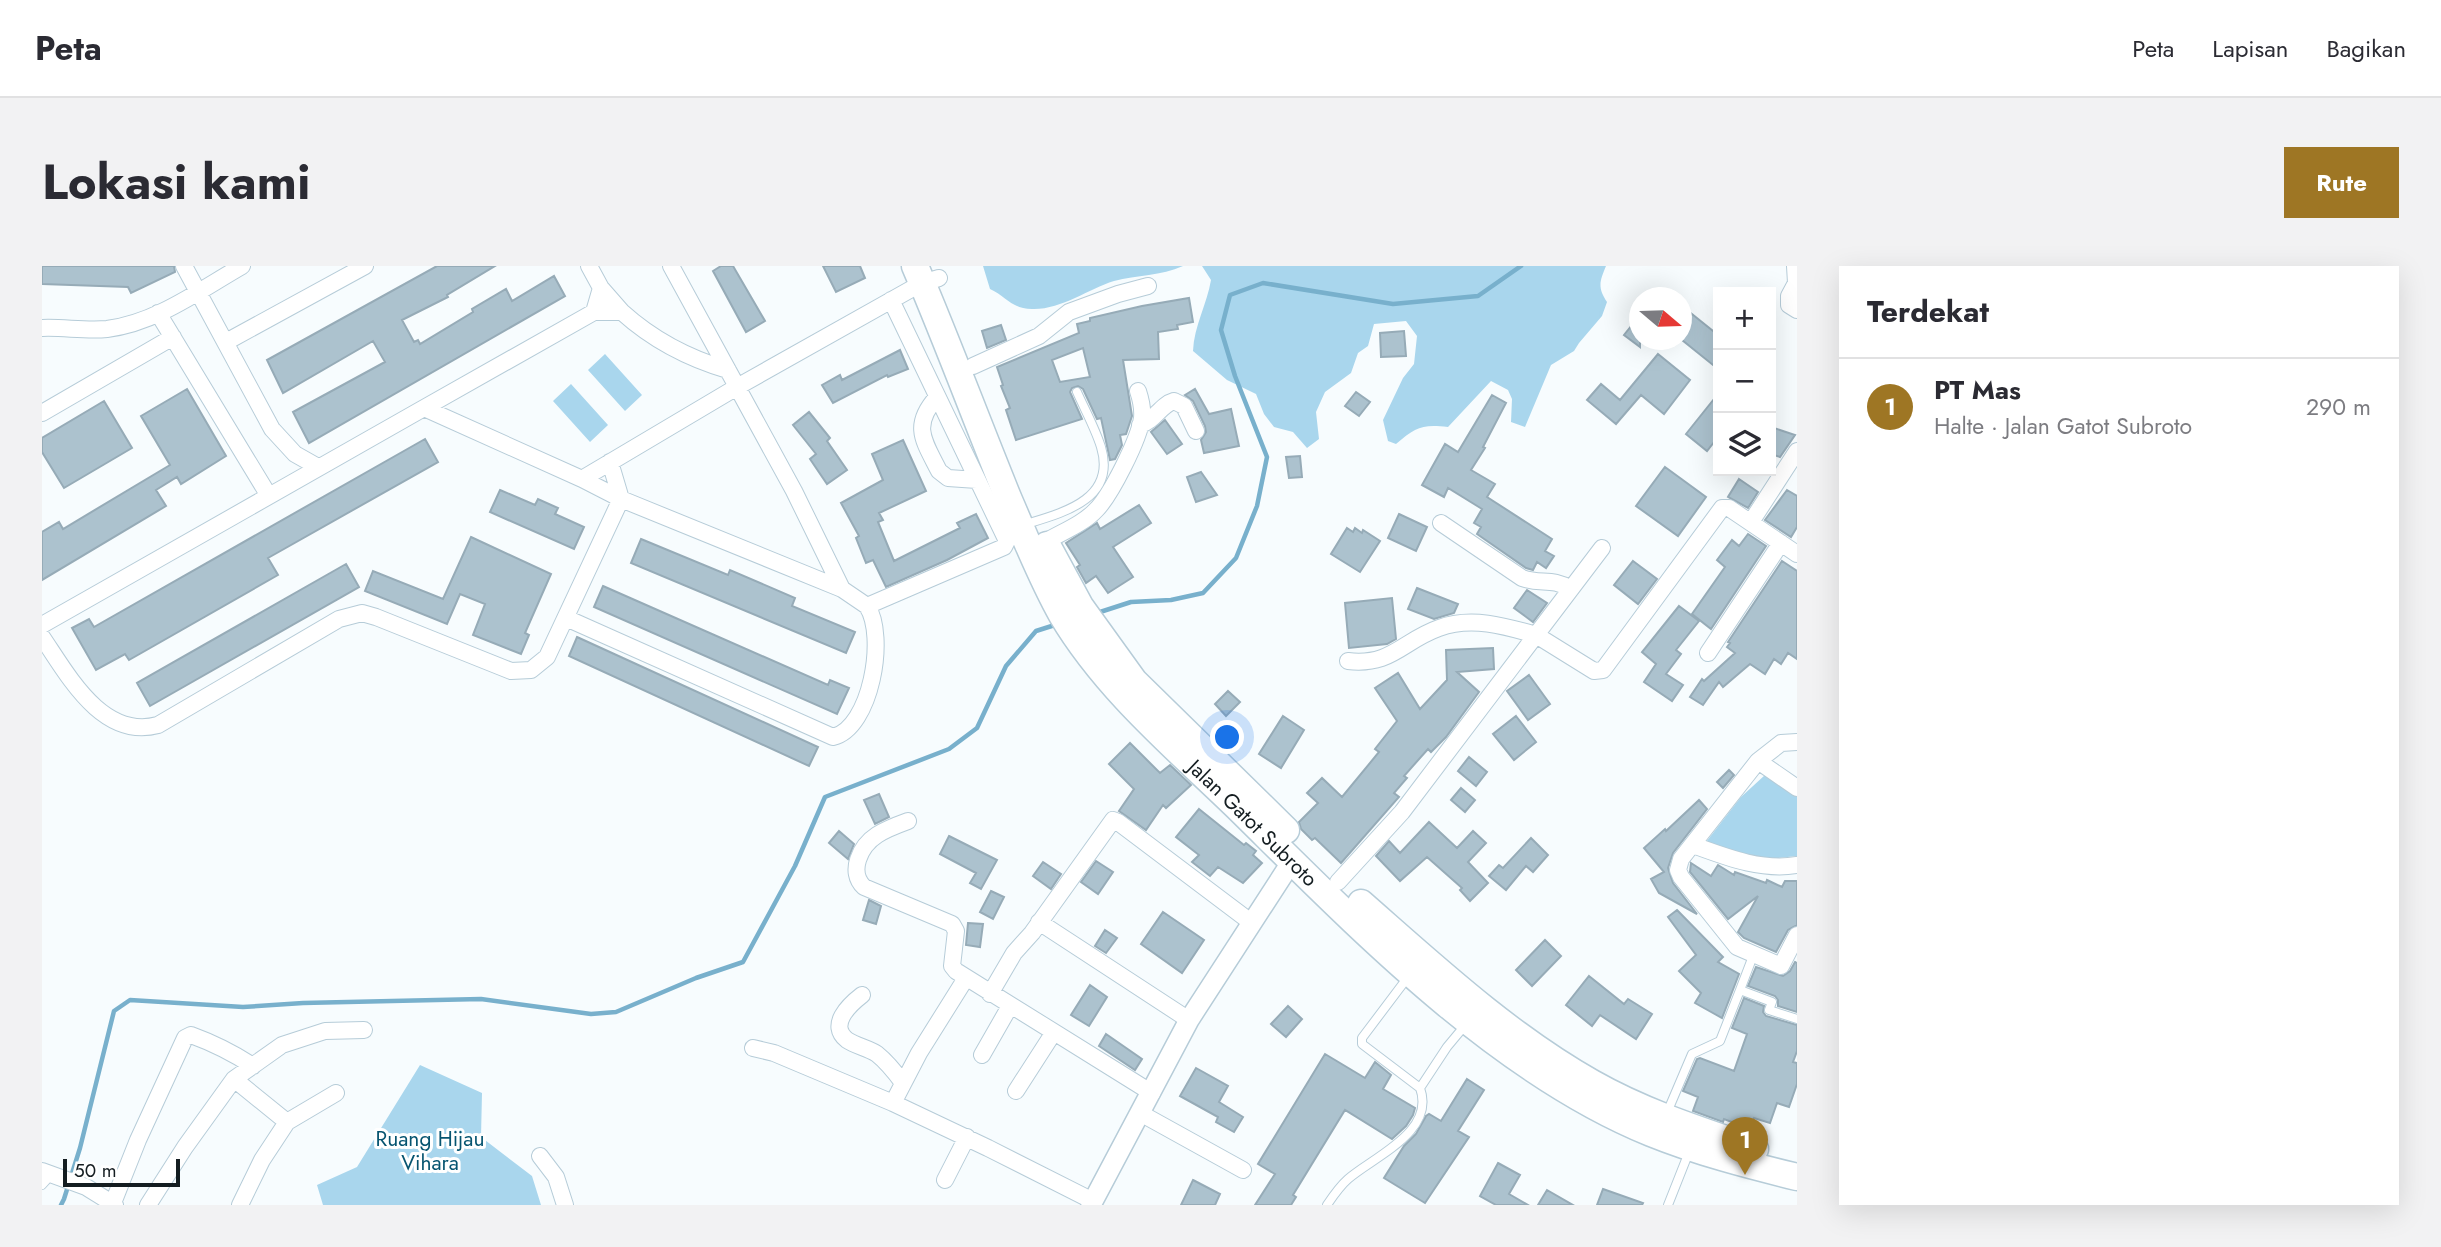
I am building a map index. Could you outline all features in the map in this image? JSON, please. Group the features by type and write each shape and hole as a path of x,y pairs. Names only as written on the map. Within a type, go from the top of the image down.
{"highway":[{"name":"Jalan Gatot Subroto","path":"927,273 973,366 1033,530"},
{"name":"Jalan Gatot Subroto","path":"927,273 1033,530 1071,610 1131,690 1298,855 1411,973 1469,1021 1538,1072 1568,1092 1648,1132 1694,1138 1797,1160"},
{"name":"Jalan Gatot Subroto","path":"1298,855 1338,881 1458,988 1546,1054 1590,1082 1665,1118 1694,1138 1746,1165 1797,1177"}],"street":[{"path":"184,266 272,429 295,454 318,467"},
{"path":"42,328 105,329 134,324 159,313 242,266"},
{"path":"226,342 365,266"},
{"path":"589,266 601,288 639,327 674,349 704,363 728,370"},
{"path":"671,266 794,491 842,589"},
{"path":"1795,266 1796,283 1788,302 1797,310"},
{"path":"582,479 891,300 927,273"},
{"path":"973,366 1039,336 1069,312 1118,293 1148,286"},
{"path":"594,312 601,288"},
{"path":"867,606 1004,547 1006,538 891,300"},
{"path":"42,625 594,312 622,312"},
{"path":"159,313 269,496"},
{"path":"42,413 173,337"},
{"path":"1033,530 1086,519 1104,500 1135,442 1142,404 1138,391"},
{"path":"937,397 921,424 923,437 939,471 953,479 977,480"},
{"path":"1140,425 1147,423 1174,401 1184,406 1196,431"},
{"path":"424,408 621,499 842,589 867,606 873,616 875,660 872,677 856,721 842,735 833,737 566,618"},
{"path":"1751,522 1797,451"},
{"path":"42,637 84,697 112,719 137,728 158,725 339,619 362,613 522,673 531,670 547,657 621,499 610,462"},
{"path":"1348,662 1378,661 1424,635 1459,624 1486,623 1536,635 1594,671 1602,670 1719,511 1729,508 1797,554"},
{"path":"1441,523 1522,578 1557,582 1571,589"},
{"path":"1708,653 1781,543"},
{"path":"1338,881 1402,812 1602,548"},
{"path":"1797,742 1781,743 1758,761 1678,864 1681,877 1737,947 1781,966 1797,934"},
{"path":"1758,761 1797,788"},
{"path":"990,994 1014,953 1108,824 1115,820 1252,923"},
{"path":"908,821 882,832 867,844 856,867 856,878 864,887 952,924 956,931 952,966 966,978 1152,1093"},
{"path":"1693,845 1755,864 1773,867 1797,865"},
{"path":"753,1048 774,1053 893,1103 1092,1203 1189,1020 1298,855"},
{"path":"1039,922 1189,1020"},
{"path":"893,1103 902,1083 966,978"},
{"path":"862,995 848,1006 841,1018 841,1032 846,1039 875,1053 891,1066 902,1083"},
{"path":"982,1055 1010,1006"},
{"path":"148,1205 185,1147 234,1079 282,1045 325,1031 364,1030"},
{"path":"1016,1091 1054,1032"},
{"path":"49,1177 86,1187 114,1204 138,1140 185,1038 191,1035 218,1045 253,1066"},
{"path":"234,1079 287,1122"},
{"path":"240,1205 262,1160 287,1122 336,1093"},
{"path":"1140,1113 1242,1170"},
{"path":"944,1180 967,1138"},
{"path":"540,1156 556,1177 565,1205"}],"lane":[{"path":"1033,530 1095,493 1104,471 1102,448 1077,391"},
{"path":"1665,1118 1692,1054 1720,1041 1753,956"},
{"path":"1327,1205 1347,1180 1402,1142 1420,1111 1420,1088 1361,1041 1411,973"},
{"path":"1740,990 1772,1002 1769,1010 1797,1019"},
{"path":"1420,1088 1447,1047 1469,1021"},
{"path":"1668,1205 1694,1138"}],"green space":[{"path":"983,266 1183,266 1166,272 1114,281 1064,303 1032,309 1014,305 990,289"},
{"path":"1202,266 1606,266 1601,284 1607,302 1602,316 1574,351 1551,365 1525,427 1511,422 1512,399 1508,390 1491,381 1448,427 1420,428 1396,444 1388,441 1383,420 1403,378 1414,364 1417,336 1406,321 1374,324 1368,346 1358,353 1351,373 1325,392 1316,412 1319,439 1307,448 1293,432 1274,427 1264,414 1256,394 1227,380 1193,351 1211,280"},
{"path":"605,354 642,395 625,411 588,370"},
{"path":"571,384 608,425 590,442 553,401"},
{"path":"1765,775 1797,793 1797,856 1761,860 1706,842 1741,797"},
{"name":"Ruang Hijau Vihara","path":"420,1065 482,1093 481,1137 532,1176 541,1205 323,1205 317,1185 357,1167"}],"building":[{"path":"42,266 174,266 175,272 131,293 128,287 42,284"},
{"path":"437,266 495,266 447,295 448,297 402,320 414,342 418,340 420,344 506,289 512,301 554,276 565,296 309,443 293,412 385,362 373,341 283,393 267,360"},
{"path":"721,266 733,266 765,321 746,332 713,271"},
{"path":"823,266 860,266 865,278 836,292"},
{"path":"1189,298 1193,322 1177,325 1178,329 1158,332 1159,359 1123,360 1132,416 1126,434 1120,435 1122,445 1115,459 1110,460 1101,418 1097,419 1083,389 1078,386 1070,392 1082,419 1016,440 1006,410 1010,408 997,367 1079,333 1077,324 1090,321 1090,318","holes":["1083,348 1090,377 1060,382 1052,360"]},
{"path":"1692,314 1713,331 1713,365 1692,348"},
{"path":"1001,325 1006,340 987,348 982,331"},
{"path":"1404,331 1406,356 1381,357 1380,333"},
{"path":"900,350 908,369 888,377 887,375 833,403 822,385 840,375 842,380"},
{"path":"1658,354 1690,380 1664,414 1641,395 1616,424 1587,400 1601,384 1620,400"},
{"path":"187,389 226,456 181,484 177,477 156,490 166,506 42,580 42,532 59,522 63,529 170,465 141,416"},
{"path":"1195,389 1209,414 1231,409 1239,446 1204,453 1201,440 1206,432 1205,426 1193,401 1185,395"},
{"path":"1356,392 1370,402 1359,416 1345,406"},
{"path":"1492,395 1506,403 1483,447 1485,448 1471,470 1495,484 1487,497 1552,539 1545,551 1554,556 1546,568 1537,562 1533,570 1526,568 1477,534 1481,527 1474,523 1482,509 1448,488 1444,497 1422,485 1445,444 1458,452"},
{"path":"1713,400 1713,443 1707,451 1686,434"},
{"path":"104,401 132,448 64,488 42,452 42,438"},
{"path":"809,412 830,438 827,441 847,470 827,484 810,459 816,454 793,425"},
{"path":"1165,420 1182,444 1167,454 1151,432"},
{"path":"1776,429 1795,435 1780,457 1776,456"},
{"path":"425,439 438,462 268,558 278,575 129,660 125,654 96,670 72,628 89,619 94,627"},
{"path":"903,440 926,491 879,513 883,520 878,522 894,561 960,528 957,523 976,514 988,538 886,587 873,560 866,563 856,538 859,536 841,503 883,480 872,454"},
{"path":"1300,456 1302,477 1289,478 1286,457"},
{"path":"1665,467 1706,497 1678,536 1636,506"},
{"path":"1201,472 1217,495 1196,502 1187,477"},
{"path":"1739,479 1758,492 1748,508 1728,497"},
{"path":"500,490 535,505 538,499 558,508 555,514 584,527 574,549 490,512"},
{"path":"1787,490 1797,496 1797,527 1791,537 1765,520"},
{"path":"1139,505 1151,523 1113,547 1133,577 1108,593 1096,576 1086,583 1077,567 1080,565 1066,543 1097,523 1100,529"},
{"path":"1399,514 1427,527 1416,551 1388,538"},
{"path":"1347,528 1353,532 1355,528 1362,533 1363,530 1380,541 1360,572 1331,554"},
{"path":"1748,534 1766,546 1711,629 1692,614 1725,567 1717,560 1732,540 1739,546"},
{"path":"471,537 551,574 525,633 529,635 521,654 473,635 485,604 460,594 447,624 365,591 373,571 443,599"},
{"path":"641,539 728,575 730,570 795,598 792,606 855,632 846,653 631,563"},
{"path":"1633,561 1657,579 1638,604 1614,585"},
{"path":"1782,561 1797,571 1797,659 1788,653 1781,664 1774,659 1765,674 1750,664 1723,687 1719,682 1703,705 1690,697 1702,679 1704,681 1735,653 1727,647 1730,643 1728,642"},
{"path":"346,564 359,587 150,706 137,683"},
{"path":"603,586 828,685 830,680 849,688 837,714 594,607"},
{"path":"1417,588 1458,604 1454,613 1434,619 1408,609"},
{"path":"1527,590 1547,603 1533,622 1514,608"},
{"path":"1392,598 1396,639 1387,644 1349,648 1345,603"},
{"path":"1679,606 1699,621 1676,650 1681,654 1666,674 1683,685 1672,701 1644,682 1656,664 1642,652"},
{"path":"577,637 818,747 809,766 569,656"},
{"path":"1493,648 1494,669 1457,672 1479,692 1446,737 1431,752 1428,749 1404,776 1407,778 1394,793 1399,797 1341,863 1315,838 1312,840 1301,829 1299,822 1318,803 1307,793 1322,778 1342,797 1379,752 1375,749 1397,721 1375,688 1398,673 1420,709 1447,680 1446,650"},
{"path":"1529,675 1550,704 1528,720 1507,691"},
{"path":"1228,691 1240,702 1226,716 1215,704"},
{"path":"1283,716 1304,730 1281,768 1259,754"},
{"path":"1516,716 1536,742 1514,760 1493,734"},
{"path":"1130,743 1160,773 1170,765 1191,785 1166,808 1163,805 1146,830 1119,811 1134,789 1109,764"},
{"path":"1469,757 1487,772 1476,786 1458,771"},
{"path":"1729,770 1734,775 1723,788 1717,782"},
{"path":"1461,788 1475,800 1465,812 1451,800"},
{"path":"879,794 889,817 875,824 864,800"},
{"path":"1699,800 1707,809 1673,853 1668,868 1673,883 1697,914 1659,893 1651,879 1664,872 1644,848"},
{"path":"1199,809 1244,845 1246,843 1256,851 1253,855 1262,863 1243,883 1218,867 1210,876 1192,862 1199,855 1176,837"},
{"path":"1429,822 1457,848 1473,831 1486,843 1468,862 1488,883 1470,901 1460,890 1462,888 1427,857 1400,881 1376,856 1389,841 1400,853"},
{"path":"839,831 854,844 848,859 829,843"},
{"path":"949,836 997,860 981,889 970,883 976,873 940,854"},
{"path":"1531,838 1548,855 1533,872 1526,866 1506,890 1489,876 1499,865 1503,868"},
{"path":"1096,861 1113,872 1098,894 1081,882"},
{"path":"1043,862 1061,874 1051,889 1033,876"},
{"path":"1691,863 1711,876 1718,865 1734,875 1735,872 1766,883 1767,880 1782,887 1785,881 1797,881 1797,925 1788,930 1776,952 1744,938 1738,932 1758,896 1728,919 1690,872"},
{"path":"991,891 1004,897 993,919 980,912"},
{"path":"869,900 881,906 876,924 863,920"},
{"path":"1677,910 1723,957 1718,962 1739,974 1722,1018 1695,1003 1701,993 1679,971 1696,955 1668,917"},
{"path":"1163,912 1204,940 1182,973 1141,944"},
{"path":"968,923 983,924 980,947 966,945"},
{"path":"1105,930 1117,938 1106,953 1095,946"},
{"path":"1545,940 1561,956 1532,986 1516,970"},
{"path":"1795,962 1797,1012 1778,1006 1775,996 1748,986 1756,967 1783,976"},
{"path":"1589,976 1624,1004 1628,999 1652,1014 1636,1039 1600,1015 1592,1026 1566,1005"},
{"path":"1090,985 1107,997 1089,1026 1071,1015"},
{"path":"1744,998 1764,1006 1763,1012 1766,1016 1797,1025 1797,1051 1793,1062 1797,1063 1797,1084 1789,1107 1777,1103 1770,1123 1754,1118 1750,1129 1693,1111 1698,1097 1683,1091 1697,1059 1734,1071 1747,1034 1732,1028"},
{"path":"1288,1006 1302,1019 1286,1037 1271,1024"},
{"path":"1106,1034 1142,1059 1135,1070 1099,1046"},
{"path":"1325,1054 1365,1078 1375,1062 1391,1075 1383,1089 1415,1108 1413,1115 1392,1139 1345,1110 1293,1195 1296,1197 1291,1205 1255,1205 1275,1174 1258,1164"},
{"path":"1196,1068 1228,1086 1219,1102 1243,1117 1234,1132 1216,1122 1218,1117 1180,1096"},
{"path":"1467,1079 1484,1090 1458,1131 1469,1137 1425,1203 1384,1178 1426,1116 1429,1114 1441,1121"},
{"path":"1498,1163 1520,1175 1509,1194 1528,1205 1496,1205 1480,1196"},
{"path":"1193,1180 1220,1194 1215,1205 1181,1205"},
{"path":"1603,1189 1643,1203 1597,1205"},
{"path":"1547,1190 1573,1205 1538,1205"}],"waterway":[{"path":"1097,613 1131,602 1171,600 1203,593 1236,558 1257,506 1267,457 1235,376 1221,330 1230,295 1263,283 1393,304 1478,296 1521,266"},
{"path":"61,1205 80,1148 114,1011 130,1000 243,1007 481,999 591,1014 616,1012 696,978 743,962 795,866 825,797 949,749 977,728 1006,666 1036,631 1058,624"}],"place":[{"name":"PT Mas","path":"1745,1175"}]}
